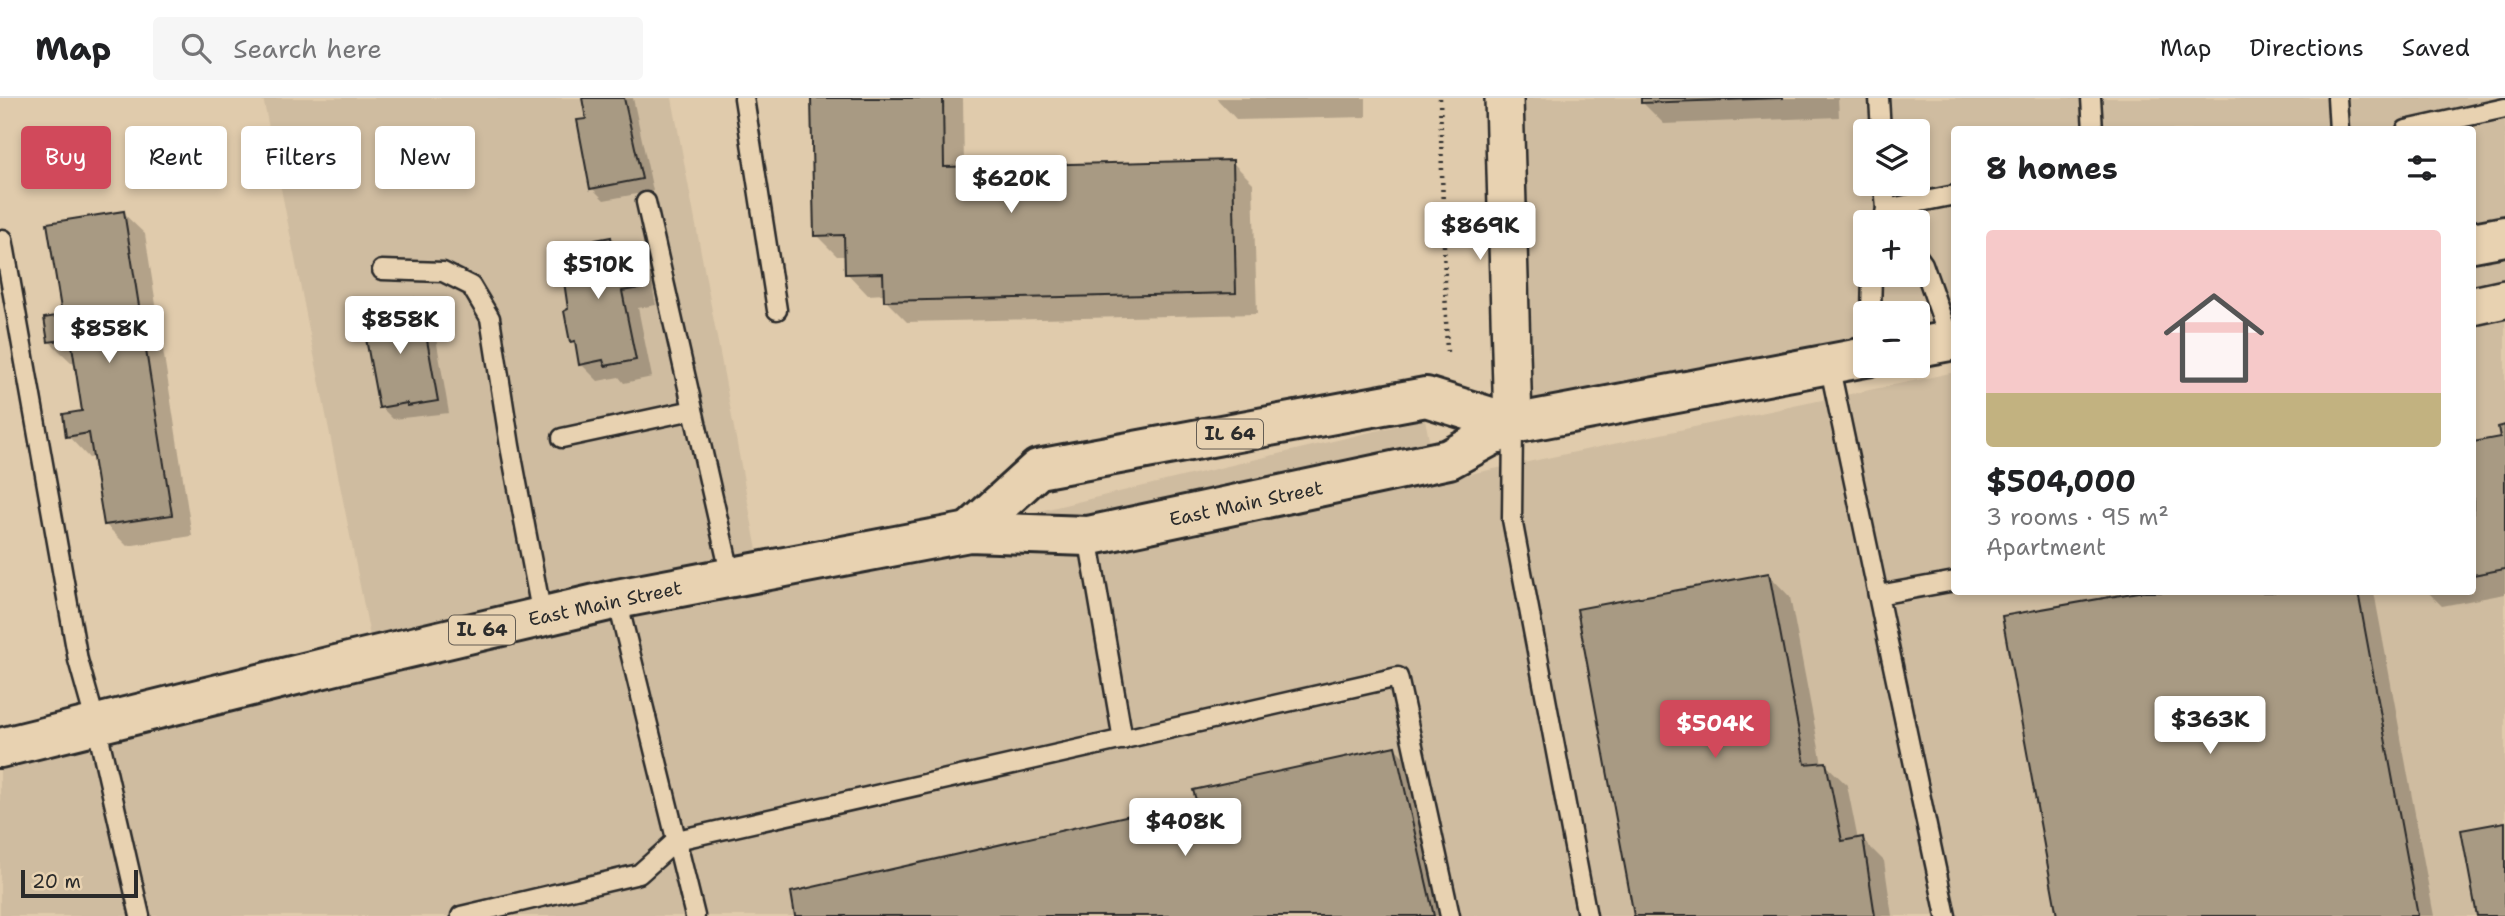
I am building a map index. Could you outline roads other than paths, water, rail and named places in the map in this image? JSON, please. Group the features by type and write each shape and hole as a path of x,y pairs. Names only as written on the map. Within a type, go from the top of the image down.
{"main road":[{"path":"2476,241 2505,236"},
{"name":"East Main Street","path":"0,748 617,599 969,532 1088,536 1449,459 1513,424 1847,360"},
{"name":"East Main Street","path":"969,532 1038,469 1426,397 1513,424"}],"street":[{"path":"1504,98 1513,424"},
{"path":"2476,305 2505,299"}],"lane":[{"path":"744,98 777,310"},
{"path":"1878,98 1880,119"},
{"path":"2091,98 2094,126"},
{"path":"2337,98 2339,126"},
{"path":"2424,126 2505,108"},
{"path":"1911,210 1951,196"},
{"path":"646,202 731,577"},
{"path":"3,239 78,660 96,724 140,916"},
{"path":"382,270 443,272 471,286 491,318 510,446 542,616"},
{"path":"1928,287 1941,342"},
{"path":"1847,360 1878,595 1946,916"},
{"path":"562,438 693,410"},
{"path":"1513,424 1512,519 1587,916"},
{"path":"1088,536 1123,740"},
{"path":"1878,595 1951,582"},
{"path":"617,599 695,916"},
{"path":"461,916 639,874 677,840 1398,677 1450,916"}]}
